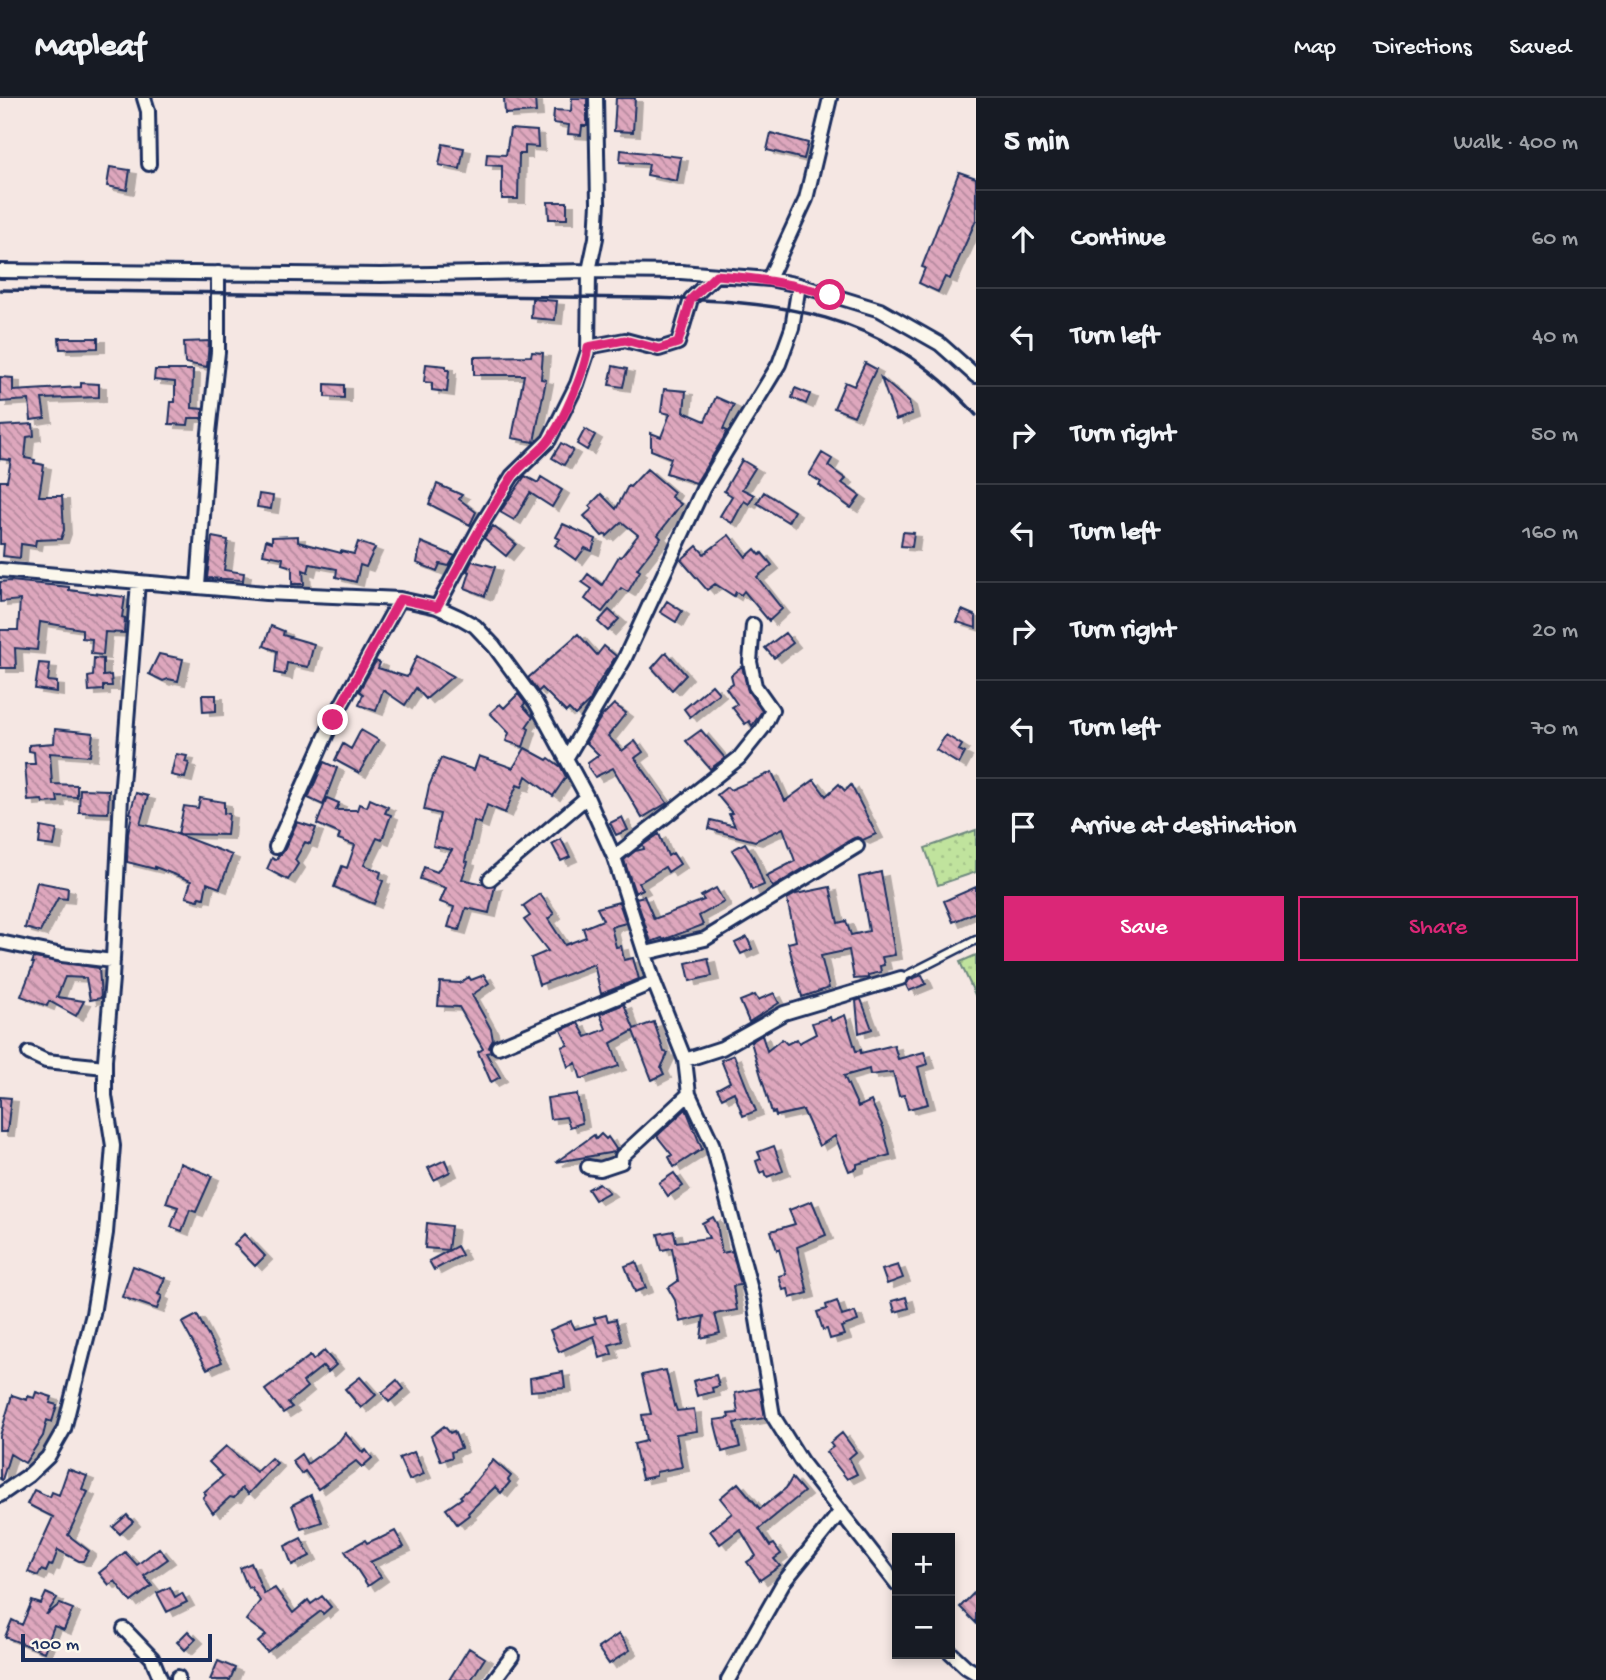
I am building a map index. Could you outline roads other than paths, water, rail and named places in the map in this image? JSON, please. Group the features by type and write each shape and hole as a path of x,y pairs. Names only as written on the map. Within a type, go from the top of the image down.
{"street":[{"path":"144,98 148,111 149,164"},
{"path":"437,607 479,529 512,476 543,447 554,432 577,384 588,347 589,271 596,238 596,98"},
{"path":"769,279 806,199 830,98"},
{"path":"0,271 381,275 589,271 769,279 799,285 880,310 940,344 976,376"},
{"path":"198,586 218,352 218,273"},
{"path":"588,347 625,340 659,349 678,343 691,299 716,275"},
{"path":"567,757 624,660 703,489 779,363 792,328 799,285"},
{"path":"0,570 266,593 400,599 437,607 475,626 494,646 536,703 567,757 614,856 654,982 685,1060 690,1094 712,1143 754,1301 773,1416 801,1461 892,1577"},
{"path":"0,1495 29,1475 48,1457 64,1429 93,1314 106,1233 113,1146 105,1096 105,1067 121,797 138,582"},
{"path":"276,847 333,720 400,599"},
{"path":"614,856 739,758 763,727 772,710 755,686 750,662 753,625"},
{"path":"490,879 587,797"},
{"path":"646,953 705,939 857,846"},
{"path":"0,942 62,955 113,961"},
{"path":"685,1060 722,1048 784,1013 901,978"},
{"path":"498,1047 654,982"},
{"path":"29,1053 46,1061 105,1067"},
{"path":"587,1167 600,1169 621,1162 622,1156 690,1094"},
{"path":"728,1680 783,1583 841,1511"},
{"path":"124,1629 152,1658 161,1680"},
{"path":"494,1680 512,1656"},
{"path":"955,1657 976,1673"}],"lane":[{"path":"901,978 976,940"}],"railway":[{"path":"0,290 646,298 783,308 825,318 865,332 904,352 940,380 976,415"}]}
